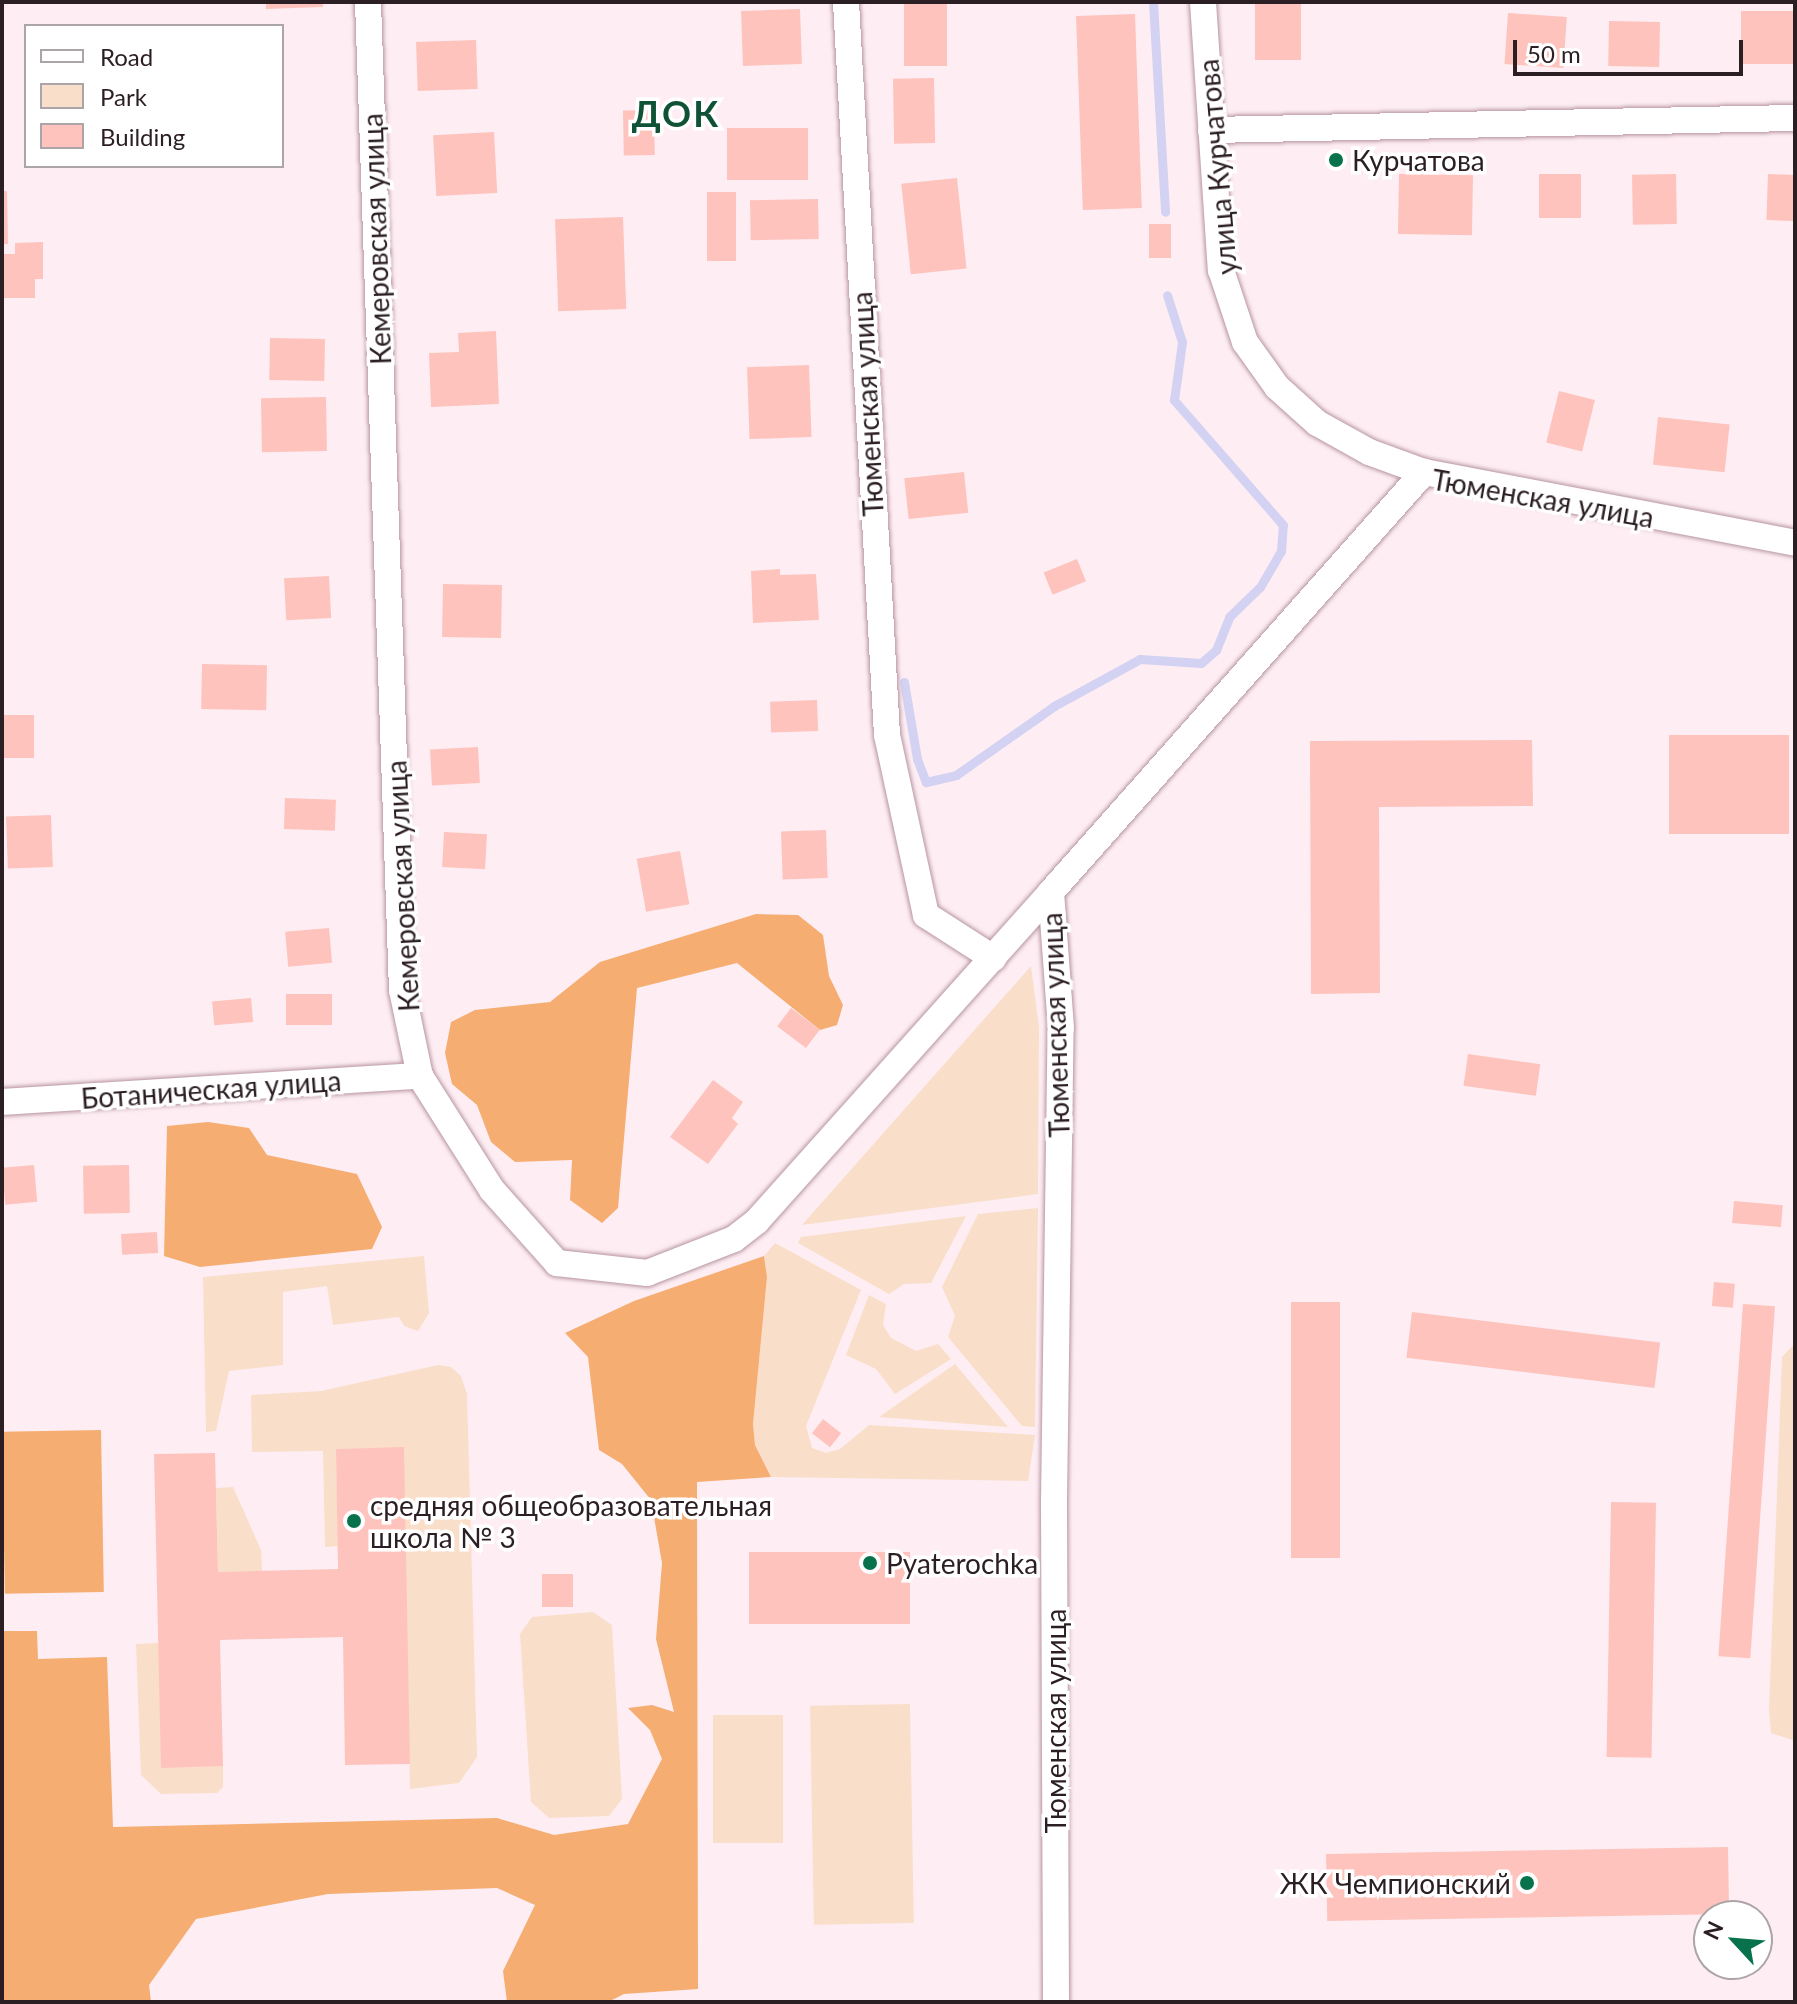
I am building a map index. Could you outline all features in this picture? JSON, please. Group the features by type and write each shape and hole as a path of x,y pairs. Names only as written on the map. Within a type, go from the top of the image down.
{"street":[{"name":"Кемеровская улица","path":"368,2 402,990 420,1076 492,1190 557,1263 647,1273 734,1239 757,1221 1051,892"},
{"name":"Тюменская улица","path":"846,2 887,735 926,915 993,958"},
{"name":"улица Курчатова","path":"1203,2 1221,270 1245,342 1277,387 1317,423 1369,452 1424,472"},
{"path":"1211,130 1795,118"},
{"name":"Тюменская улица","path":"1056,2002 1054,1501 1061,1028 1051,892 1424,472 1795,543"},
{"name":"Ботаническая улица","path":"2,1102 420,1076"}],"green space":[{"path":"1031,966 1039,1027 1038,1194 802,1225"},
{"path":"1038,1208 1035,1427 1022,1426 948,1337 955,1316 942,1287 978,1214"},
{"path":"966,1216 931,1283 904,1284 889,1294 798,1243 801,1237"},
{"path":"775,1243 861,1290 806,1426 812,1448 826,1453 840,1449 869,1425 1035,1435 1028,1481 771,1477 755,1445 753,1424 767,1277 764,1256"},
{"path":"424,1256 429,1313 418,1331 404,1326 399,1317 333,1325 327,1286 283,1292 283,1365 229,1371 216,1431 206,1432 203,1277"},
{"path":"869,1295 886,1304 883,1325 891,1338 916,1351 938,1344 951,1359 895,1394 876,1369 846,1355"},
{"path":"1795,1343 1795,1741 1771,1733 1769,1710 1782,1357"},
{"path":"955,1364 1008,1427 879,1417"},
{"path":"438,1365 451,1367 461,1376 467,1394 477,1757 459,1783 410,1789 403,1448 336,1449 338,1546 325,1547 323,1451 252,1452 251,1395 321,1391"},
{"path":"233,1487 261,1550 262,1571 218,1572 216,1488"},
{"path":"593,1612 612,1625 622,1799 609,1816 549,1818 531,1802 520,1634 532,1617"},
{"path":"158,1643 223,1766 223,1787 217,1793 161,1794 141,1775 136,1644"},
{"path":"910,1704 914,1923 814,1925 810,1706"},
{"path":"713,1715 783,1715 783,1843 713,1843"}],"shaded area":[{"path":"756,914 798,915 823,935 829,976 843,1005 837,1025 820,1030 737,963 637,988 618,1208 602,1223 570,1200 572,1160 515,1162 491,1142 477,1105 452,1084 445,1053 451,1022 475,1010 550,1002 600,962"},
{"path":"208,1122 249,1128 267,1155 357,1174 382,1227 372,1249 200,1267 164,1256 167,1126"},
{"path":"764,1256 767,1277 753,1424 755,1445 771,1477 697,1482 698,1989 624,1994 608,2002 507,2002 503,1971 535,1905 497,1888 328,1894 196,1919 149,1985 151,2002 2,2002 2,1631 37,1631 38,1659 107,1657 113,1827 497,1818 554,1835 628,1824 662,1759 650,1730 628,1708 652,1705 674,1712 656,1639 662,1563 651,1500 622,1464 599,1450 588,1357 565,1333 634,1301"},
{"path":"101,1430 104,1592 5,1594 2,1432"}],"building":[{"path":"266,2 323,2 323,7 266,9"},
{"path":"1255,2 1301,2 1301,60 1255,60"},
{"path":"904,4 947,4 947,66 904,66"},
{"path":"800,9 802,64 743,66 741,11"},
{"path":"1741,11 1795,11 1795,64 1741,64"},
{"path":"1508,13 1567,17 1563,68 1504,64"},
{"path":"1135,14 1142,208 1083,210 1076,16"},
{"path":"1609,21 1660,22 1659,67 1608,66"},
{"path":"476,40 478,89 418,91 416,42"},
{"path":"934,78 935,143 894,144 893,79"},
{"path":"654,110 655,155 624,156 623,111"},
{"path":"727,128 808,128 808,180 727,180"},
{"path":"494,132 497,193 436,196 433,135"},
{"path":"1399,174 1473,175 1472,235 1398,234"},
{"path":"1539,174 1581,174 1581,218 1539,218"},
{"path":"1676,174 1677,224 1633,225 1632,175"},
{"path":"1768,174 1795,175 1793,221 1766,220"},
{"path":"957,178 967,269 911,274 901,184"},
{"path":"2,191 7,191 8,244 2,244"},
{"path":"707,192 736,192 736,261 707,261"},
{"path":"818,199 819,239 751,240 750,200"},
{"path":"623,217 626,309 558,311 555,219"},
{"path":"1149,224 1171,224 1171,258 1149,258"},
{"path":"43,242 43,279 35,279 35,298 2,298 2,254 15,254 15,243"},
{"path":"496,331 499,404 431,407 429,353 459,352 458,333"},
{"path":"270,338 325,339 324,381 269,380"},
{"path":"809,365 812,437 750,439 747,367"},
{"path":"1559,391 1595,400 1582,451 1546,442"},
{"path":"326,397 327,451 262,452 261,398"},
{"path":"1658,417 1730,425 1725,472 1653,465"},
{"path":"964,472 968,513 909,519 904,478"},
{"path":"1077,559 1086,581 1053,595 1044,572"},
{"path":"780,569 780,575 816,574 819,620 753,623 751,571"},
{"path":"329,576 331,618 286,620 284,578"},
{"path":"443,584 502,585 501,638 442,637"},
{"path":"202,664 267,665 266,710 201,709"},
{"path":"817,700 818,731 771,733 770,702"},
{"path":"2,715 34,715 34,758 2,758"},
{"path":"1669,735 1789,735 1789,834 1669,834"},
{"path":"1532,740 1533,806 1379,807 1380,993 1311,994 1310,741"},
{"path":"478,747 480,783 432,785 430,750"},
{"path":"285,798 336,800 335,831 284,829"},
{"path":"51,815 53,867 8,869 6,817"},
{"path":"826,830 828,878 783,880 781,832"},
{"path":"444,832 487,834 485,869 442,867"},
{"path":"680,851 689,904 646,912 637,859"},
{"path":"329,928 332,963 288,967 285,932"},
{"path":"286,994 332,994 332,1025 286,1025"},
{"path":"251,998 253,1022 214,1025 212,1001"},
{"path":"791,1008 820,1030 806,1048 777,1026"},
{"path":"1468,1054 1540,1064 1536,1096 1464,1086"},
{"path":"713,1080 743,1102 732,1118 738,1124 708,1164 670,1137"},
{"path":"34,1165 37,1202 5,1205 2,1168"},
{"path":"129,1165 130,1213 84,1214 83,1166"},
{"path":"1734,1201 1783,1205 1781,1227 1732,1223"},
{"path":"157,1232 158,1253 122,1255 121,1234"},
{"path":"1714,1282 1735,1284 1733,1308 1712,1306"},
{"path":"1291,1302 1340,1302 1340,1558 1291,1558"},
{"path":"1743,1304 1775,1306 1750,1658 1718,1656"},
{"path":"1412,1312 1660,1342 1655,1388 1406,1358"},
{"path":"823,1419 841,1433 830,1447 812,1433"},
{"path":"404,1447 410,1764 345,1765 343,1637 220,1640 223,1766 161,1768 154,1454 215,1453 218,1572 338,1569 336,1449"},
{"path":"1611,1502 1656,1503 1652,1758 1607,1757"},
{"path":"749,1552 910,1552 910,1624 749,1624"},
{"path":"542,1574 573,1574 573,1607 542,1607"},
{"name":"ЖК Чемпионский","path":"1728,1847 1729,1900 1693,1900 1693,1915 1327,1921 1326,1854"}],"waterway":[{"path":"1153,2 1165,212"},
{"path":"904,682 917,759 926,782 956,775 1054,706 1140,659 1201,663 1216,650 1229,617 1260,587 1281,551 1283,525 1174,400 1182,342 1167,295"}],"place":[{"name":"Курчатова","path":"1336,160"},
{"name":"средняя общеобразовательная школа № 3","path":"354,1521"},
{"name":"Pyaterochka","path":"870,1563"},
{"name":"ЖК Чемпионский","path":"1527,1883"}],"district":[{"name":"ДОК","path":"676,114"}]}
